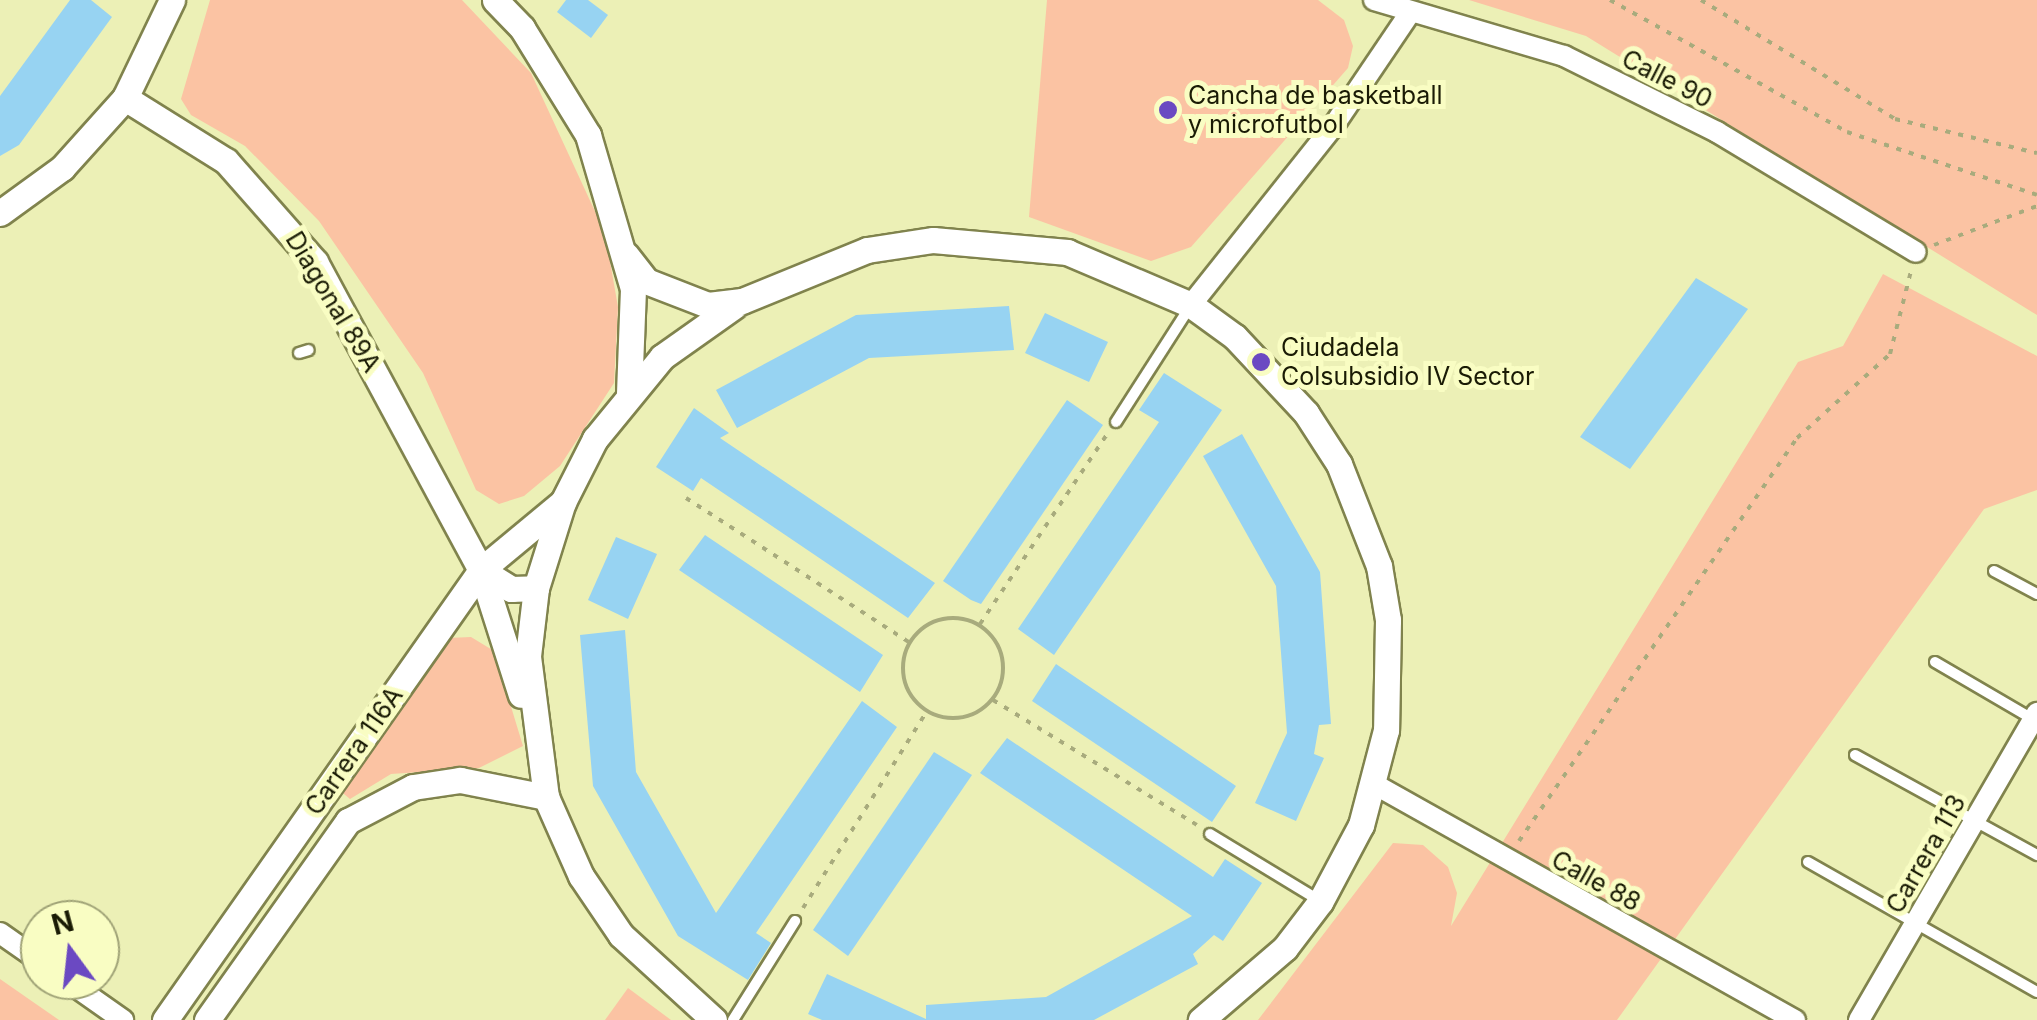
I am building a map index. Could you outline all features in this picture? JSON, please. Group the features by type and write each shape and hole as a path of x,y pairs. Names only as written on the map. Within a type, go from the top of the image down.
{"street":[{"path":"0,212 62,168 125,98 172,0"},
{"path":"495,0 522,28 588,135 626,255 637,324 629,392"},
{"name":"Calle 90","path":"1374,0 1564,56 1716,132 1916,252"},
{"path":"1191,305 1332,128 1410,13"},
{"name":"Diagonal 89A","path":"125,98 226,161 287,224 331,290 481,570 531,724 546,797 581,876 621,935 714,1020"},
{"path":"563,502 629,392 662,357 742,301 866,250 1001,240 1099,263 1191,305 1275,375 1339,464 1362,514 1388,620 1386,730 1374,784 1320,902 1244,989 1202,1020"},
{"path":"626,255 646,281 675,299 742,301"},
{"name":"Diagonal 89A","path":"531,724 536,588 563,502"},
{"name":"Carrera 116A","path":"166,1020 481,570 563,502"},
{"path":"481,570 512,589 536,588"},
{"name":"Carrera 113","path":"1858,1020 2036,718"},
{"name":"Carrera 116A","path":"206,1020 348,821 412,788 460,780 546,797"},
{"name":"Calle 88","path":"1374,784 1795,1020"},
{"path":"95,1000 124,1020"}],"lane":[{"path":"1116,422 1191,305"},
{"path":"1994,571 2037,594"},
{"path":"1935,662 2036,718"},
{"path":"1856,755 2037,855"},
{"path":"1210,834 1320,902"},
{"path":"1808,862 2037,992"},
{"path":"733,1020 796,921"}],"path":[{"path":"1610,0 1847,132 2037,195"},
{"path":"1701,0 1895,119 2037,153"},
{"path":"1506,860 1797,438 1890,354 1916,252 2037,206"},
{"path":"980,624 1116,422"},
{"path":"686,498 909,642"},
{"path":"940,619 980,624 1004,667 993,700 969,716 927,711 902,673 909,642 940,619"},
{"path":"993,700 1210,834"},
{"path":"796,921 927,711"}],"shaded area":[{"path":"210,0 462,0 531,73 605,233 618,307 614,383 560,466 524,496 499,504 476,490 423,373 319,221 245,146 191,115 181,99"},
{"path":"1047,0 1318,0 1344,20 1353,46 1348,68 1191,247 1151,261 1029,217"},
{"path":"1469,0 2037,0 2037,315 1586,36"},
{"path":"1883,274 2037,356 2037,490 1984,509 1617,1020 1258,1020 1393,843 1423,845 1448,867 1457,893 1451,926 1798,362 1843,346"},
{"path":"471,637 494,651 523,746 479,768 391,774 350,799 338,789 448,638"},
{"path":"0,979 20,993 20,1000 30,1000 59,1020 0,1020"},
{"path":"628,988 671,1020 605,1020"}],"building":[{"path":"70,0 91,0 112,17 19,145 0,156 0,96"},
{"path":"566,0 588,0 608,15 591,38 557,12"},
{"path":"1696,278 1748,309 1630,469 1580,437"},
{"path":"1009,306 1014,350 869,358 737,428 716,390 856,315"},
{"path":"1045,313 1108,342 1089,382 1025,353"},
{"path":"1164,373 1222,410 1054,655 1018,629 1159,422 1139,410"},
{"path":"1067,400 1103,425 981,604 971,600 943,581"},
{"path":"694,408 729,433 720,438 935,583 908,618 701,478 693,491 656,467"},
{"path":"1242,434 1320,572 1331,724 1319,725 1314,754 1324,758 1296,821 1255,803 1287,733 1276,586 1203,456"},
{"path":"705,535 883,655 860,692 679,570"},
{"path":"616,537 657,554 628,619 588,600"},
{"path":"625,630 636,772 716,913 862,701 897,727 756,933 771,943 748,980 678,936 593,786 580,635"},
{"path":"1056,664 1236,786 1212,822 1032,701"},
{"path":"1007,738 1213,877 1225,859 1262,883 1223,941 1214,935 1193,954 1198,964 1094,1020 822,1020 808,1014 827,974 926,1019 926,1005 1046,997 1192,916 980,773"},
{"path":"934,752 972,775 848,956 813,930"}],"place":[{"name":"Cancha de basketball y microfutbol","path":"1168,110"},
{"name":"Ciudadela Colsubsidio IV Sector","path":"1261,362"}]}
